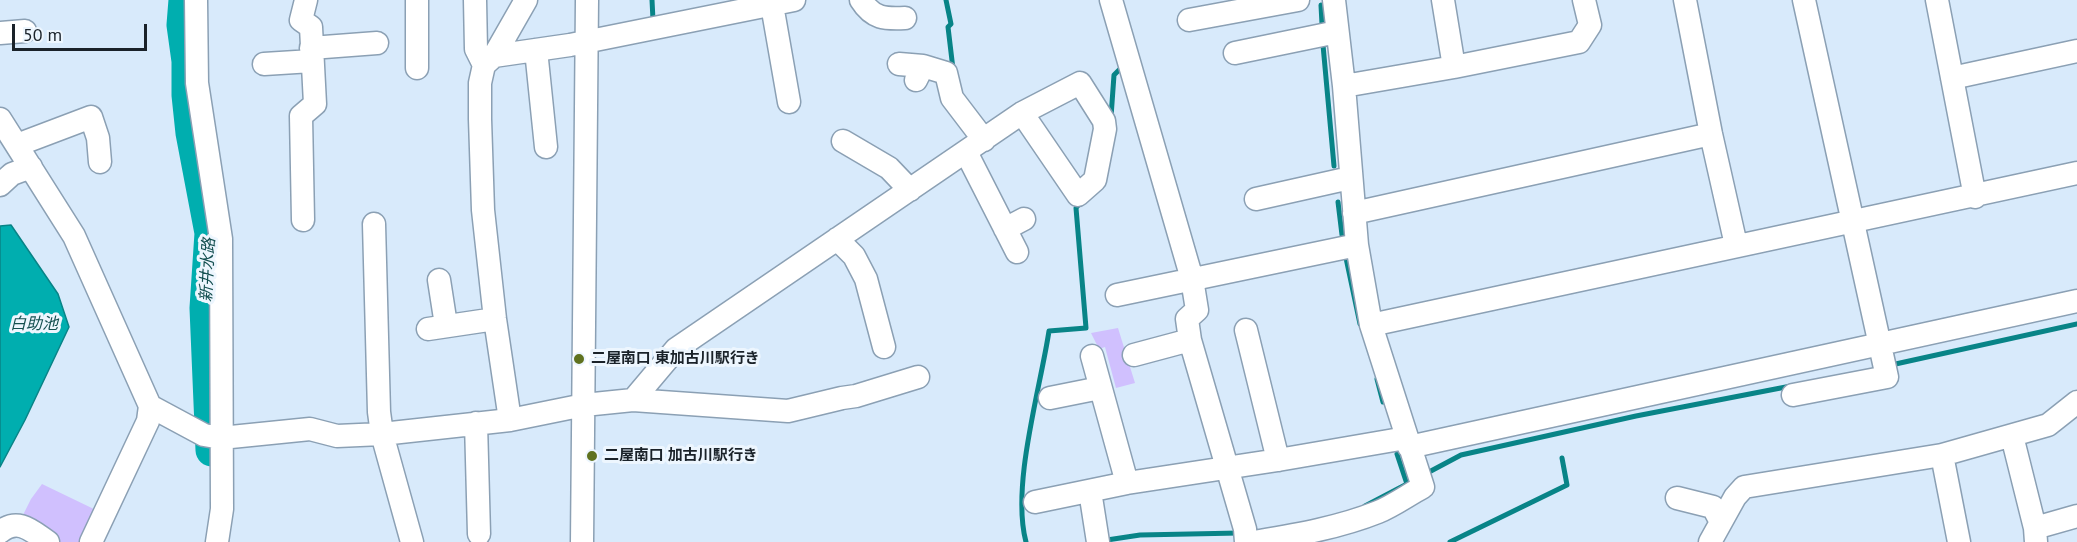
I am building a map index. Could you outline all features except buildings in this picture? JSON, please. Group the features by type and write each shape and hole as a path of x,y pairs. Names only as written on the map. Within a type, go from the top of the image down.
{"street":[{"path":"196,0 197,83 221,239 213,437 222,509 217,542"},
{"path":"306,0 301,20 311,27 315,104 301,117 308,207"},
{"path":"417,0 417,68"},
{"path":"475,0 476,49 489,60"},
{"path":"510,420 495,319 483,210 480,83 489,60 526,0"},
{"path":"582,542 586,0"},
{"path":"489,60 763,4 794,0"},
{"path":"861,0 866,7 884,19 904,18"},
{"path":"1111,0 1192,279 1197,310 1187,320 1190,340 1248,538 1297,535 1362,518 1380,511 1423,487 1371,325 1357,245 1344,86 1334,0"},
{"path":"1189,20 1298,0"},
{"path":"1443,0 1454,67"},
{"path":"1344,86 1579,42 1590,26 1584,0"},
{"path":"1685,0 1711,134 1736,245"},
{"path":"1793,395 1887,377 1804,0"},
{"path":"1937,0 1975,197"},
{"path":"763,4 789,102"},
{"path":"0,33 25,31"},
{"path":"1235,53 1337,32"},
{"path":"264,64 377,43"},
{"path":"536,50 546,147"},
{"path":"1952,78 2077,51"},
{"path":"899,64 920,73 946,73 952,98 1014,224 1017,252"},
{"path":"633,400 676,349 1022,113 1080,82 1104,121 1105,129 1095,180 1078,195 1022,113"},
{"path":"17,145 88,110 98,138 100,162"},
{"path":"0,119 74,236 150,406 148,421 95,541"},
{"path":"1354,213 1711,134"},
{"path":"843,141 889,168 910,190"},
{"path":"0,185 12,174 31,167"},
{"path":"1371,325 1736,245 1975,197 2077,173"},
{"path":"1266,191 1350,178"},
{"path":"374,224 379,412 382,434 412,542"},
{"path":"837,239 854,256 866,279 884,347"},
{"path":"1117,295 1357,245"},
{"path":"439,280 437,327 495,319"},
{"path":"1035,502 1127,483 1408,442 2077,301"},
{"path":"1246,330 1245,369 1278,460"},
{"path":"1134,355 1190,340"},
{"path":"1092,356 1127,483"},
{"path":"150,406 213,437 310,429 337,436 382,434 510,420 584,405 633,400 788,411 856,396 918,377"},
{"path":"1050,398 1100,388"},
{"path":"1710,542 1735,497 1744,487 1942,455 2048,424 2077,402"},
{"path":"476,423 479,534"},
{"path":"2012,436 2036,535 2077,516"},
{"path":"1942,455 1959,542"},
{"path":"1090,491 1097,540"},
{"path":"1677,498 1713,507 1721,522"},
{"path":"0,532 7,526 24,526 48,542"}],"shaded area":[{"path":"1118,328 1135,383 1116,388 1105,347 1099,349 1091,333"},
{"path":"42,484 98,511 83,542 55,542 21,519"}],"water":[{"name":"白助池","path":"11,225 58,294 69,327 0,467 0,226"}],"waterway":[{"name":"新井水路","path":"185,0 183,25 188,61 188,95 192,133 211,233 206,308 212,450"},
{"path":"652,0 653,20"},
{"path":"946,0 951,24 948,27 953,69"},
{"path":"1321,5 1322,24"},
{"path":"1323,45 1334,166"},
{"path":"1111,117 1114,75 1124,65"},
{"path":"1026,542 1022,519 1024,466 1049,331 1086,328 1076,208 1081,202"},
{"path":"1338,202 1342,235"},
{"path":"1346,258 1360,324"},
{"path":"1891,365 2077,324"},
{"path":"1377,379 1383,402"},
{"path":"1429,472 1461,455 1636,416 1791,386"},
{"path":"1365,506 1407,484 1397,454"},
{"path":"1450,542 1567,485 1562,458"},
{"path":"1107,540 1140,535 1239,533"}],"place":[{"name":"二屋南口 東加古川駅行き","path":"579,359"},
{"name":"二屋南口 加古川駅行き","path":"592,456"}]}
